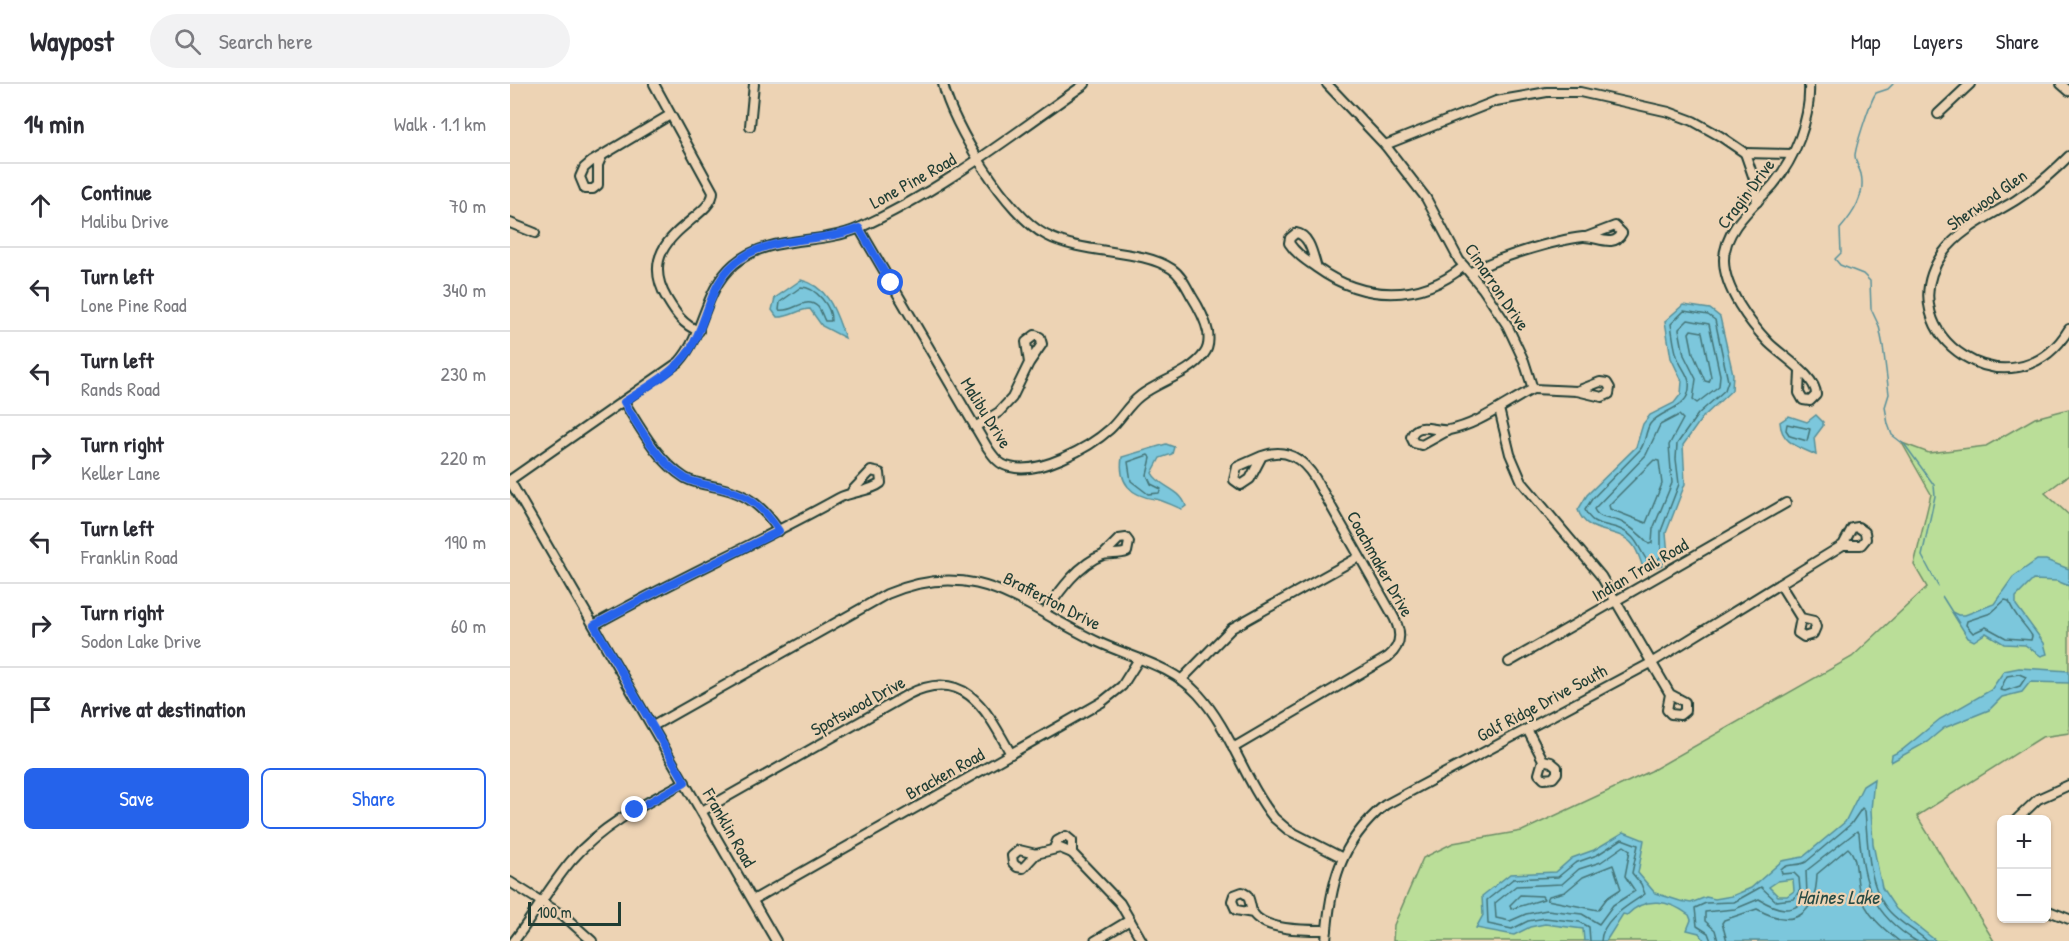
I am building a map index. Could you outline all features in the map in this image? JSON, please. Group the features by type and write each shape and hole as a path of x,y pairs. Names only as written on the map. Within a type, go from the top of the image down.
{"street":[{"path":"654,84 711,187 713,197 670,239 661,258 658,277 664,293 682,321 699,331"},
{"path":"750,126 754,84"},
{"name":"Malibu Drive","path":"859,228 975,427 994,457 1007,466 1027,468 1059,459 1103,435 1139,397 1195,363 1204,354 1209,340 1199,308 1174,271 1159,263 1079,247 1045,235 1032,227 1012,207 981,160 956,119 943,84"},
{"name":"Lone Pine Road","path":"510,481 679,362 699,331 715,286 727,271 743,258 766,247 835,235 859,228 981,160 1085,84"},
{"name":"Cimarron Drive","path":"1327,84 1385,145 1426,198 1464,266 1510,330 1533,389"},
{"name":"Cragin Drive","path":"1800,371 1760,332 1737,297 1726,272 1725,253 1731,236 1780,175 1792,154 1808,114 1809,84"},
{"path":"1938,114 1970,84"},
{"path":"2061,84 2069,91"},
{"path":"1385,145 1414,135 1484,104 1558,91 1580,92 1680,116 1709,129 1745,153 1792,154"},
{"path":"602,156 670,115"},
{"path":"1745,153 1754,178 1757,202"},
{"name":"Sherwood Glen","path":"2069,156 2027,192 1950,244 1934,272 1929,299 1935,325 1950,346 1973,362 1989,367 2015,368 2037,361 2055,347 2069,329"},
{"path":"510,223 535,233"},
{"path":"1317,268 1305,237 1296,233 1289,240 1291,247 1317,268 1352,288 1396,294 1438,284 1464,266"},
{"path":"1470,273 1517,255 1586,237"},
{"path":"975,427 999,412 1012,398 1022,383 1029,363"},
{"path":"1449,430 1499,409 1533,389 1577,391"},
{"path":"624,402 670,467 693,482 733,491 749,498 764,511 779,531"},
{"path":"1499,409 1510,454 1522,482 1543,510 1591,562 1670,694"},
{"name":"Coachmaker Drive","path":"1233,748 1382,661 1397,647 1400,636 1398,625 1304,464 1287,453 1262,456"},
{"name":"Franklin Road","path":"510,481 776,941"},
{"path":"594,625 779,531 852,491"},
{"name":"Indian Trail Road","path":"1509,662 1786,503"},
{"name":"Golf Ridge Drive South","path":"1326,941 1331,888 1343,858 1361,829 1390,802 1651,663 1843,545"},
{"path":"1045,612 1068,582 1103,555"},
{"path":"1182,680 1232,628 1359,557"},
{"name":"Brafferton Drive","path":"653,726 868,603 906,587 947,581 974,583 1000,589 1092,639 1182,680 1207,705 1265,805 1279,823 1343,858"},
{"path":"1780,584 1801,618"},
{"name":"Bracken Road","path":"753,900 1113,694 1129,677 1139,659"},
{"name":"Spotswood Drive","path":"702,811 908,695 932,686 958,688 973,697 988,714 1011,754"},
{"path":"1527,729 1543,760"},
{"path":"514,941 570,862 598,835 626,815 685,782"},
{"path":"2020,815 2038,799 2069,786"},
{"path":"1054,848 1057,841 1066,836 1072,841 1072,853"},
{"path":"1036,854 1054,848 1072,853 1120,903 1142,941"},
{"path":"510,882 542,901 592,941"},
{"path":"2051,912 2069,919"},
{"path":"1253,913 1264,921 1281,927 1327,930"},
{"path":"1095,941 1130,920"}],"green space":[{"path":"2069,409 2069,475 2045,493 2069,515 2069,733 2042,737 1917,816 1994,941 1393,941 1394,925 1423,858 1453,843 1522,831 1651,771 1852,657 1927,587 1914,565 1931,494 1902,443 1929,453 1986,446 2035,418"}],"water":[{"path":"801,280 819,289 825,295 835,311 845,338 822,326 810,309 777,317 772,310 775,298"},
{"path":"1683,305 1710,309 1720,317 1733,374 1732,390 1702,418 1683,445 1685,484 1666,533 1668,555 1662,565 1648,569 1643,567 1635,547 1627,539 1588,524 1578,510 1587,495 1636,447 1643,424 1650,415 1674,403 1681,394 1682,381 1671,358 1665,321"},
{"path":"1816,415 1823,422 1823,426 1814,438 1816,455 1787,440 1780,422 1789,416 1807,422"},
{"path":"1166,444 1174,447 1172,454 1160,458 1152,473 1159,482 1179,495 1186,506 1182,509 1139,495 1128,487 1122,474 1122,457"},
{"path":"2037,560 2046,560 2069,569 2069,586 2057,581 2033,580 2016,597 2016,605 2044,643 2047,654 2041,656 2025,645 2004,644 1986,633 1974,641 1968,638 1942,596 1952,612 1965,615 1994,604 2013,577"},
{"path":"2019,668 2069,671 2069,683 2030,682 2022,692 2002,697 1989,710 1944,728 1927,742 1891,762 1892,755 1902,750 1940,719 1991,690 2004,671"},
{"name":"Haines Lake","path":"1874,779 1871,810 1873,844 1882,888 1896,909 1936,941 1705,941 1699,933 1687,930 1691,920 1689,915 1673,906 1657,902 1641,905 1627,915 1623,914 1606,941 1584,941 1583,929 1545,924 1530,927 1514,935 1476,928 1483,915 1482,896 1510,874 1556,872 1572,858 1594,850 1624,832 1644,840 1638,873 1655,893 1691,903 1706,897 1715,899 1732,896 1751,888 1782,861 1803,857 1845,822 1863,786","holes":["1793,879 1794,891 1787,896 1778,896 1769,887 1778,881"]}],"waterway":[{"path":"1893,84 1888,89 1876,93 1870,105 1855,155 1861,174 1862,189 1854,211 1840,229 1841,253 1835,259 1840,265 1863,274 1870,281 1871,309 1879,326 1883,346 1889,394 1885,407 1888,424 1892,435 1905,445 1934,485 1935,496 1922,556 1938,586"}],"route":[{"path":"635,810 685,782 594,625 779,531 770,517 749,498 733,491 693,482 670,467 657,452 624,402 668,372 687,354 699,331 710,295 720,279 734,264 758,250 777,244 835,235 859,228 891,283"}]}
